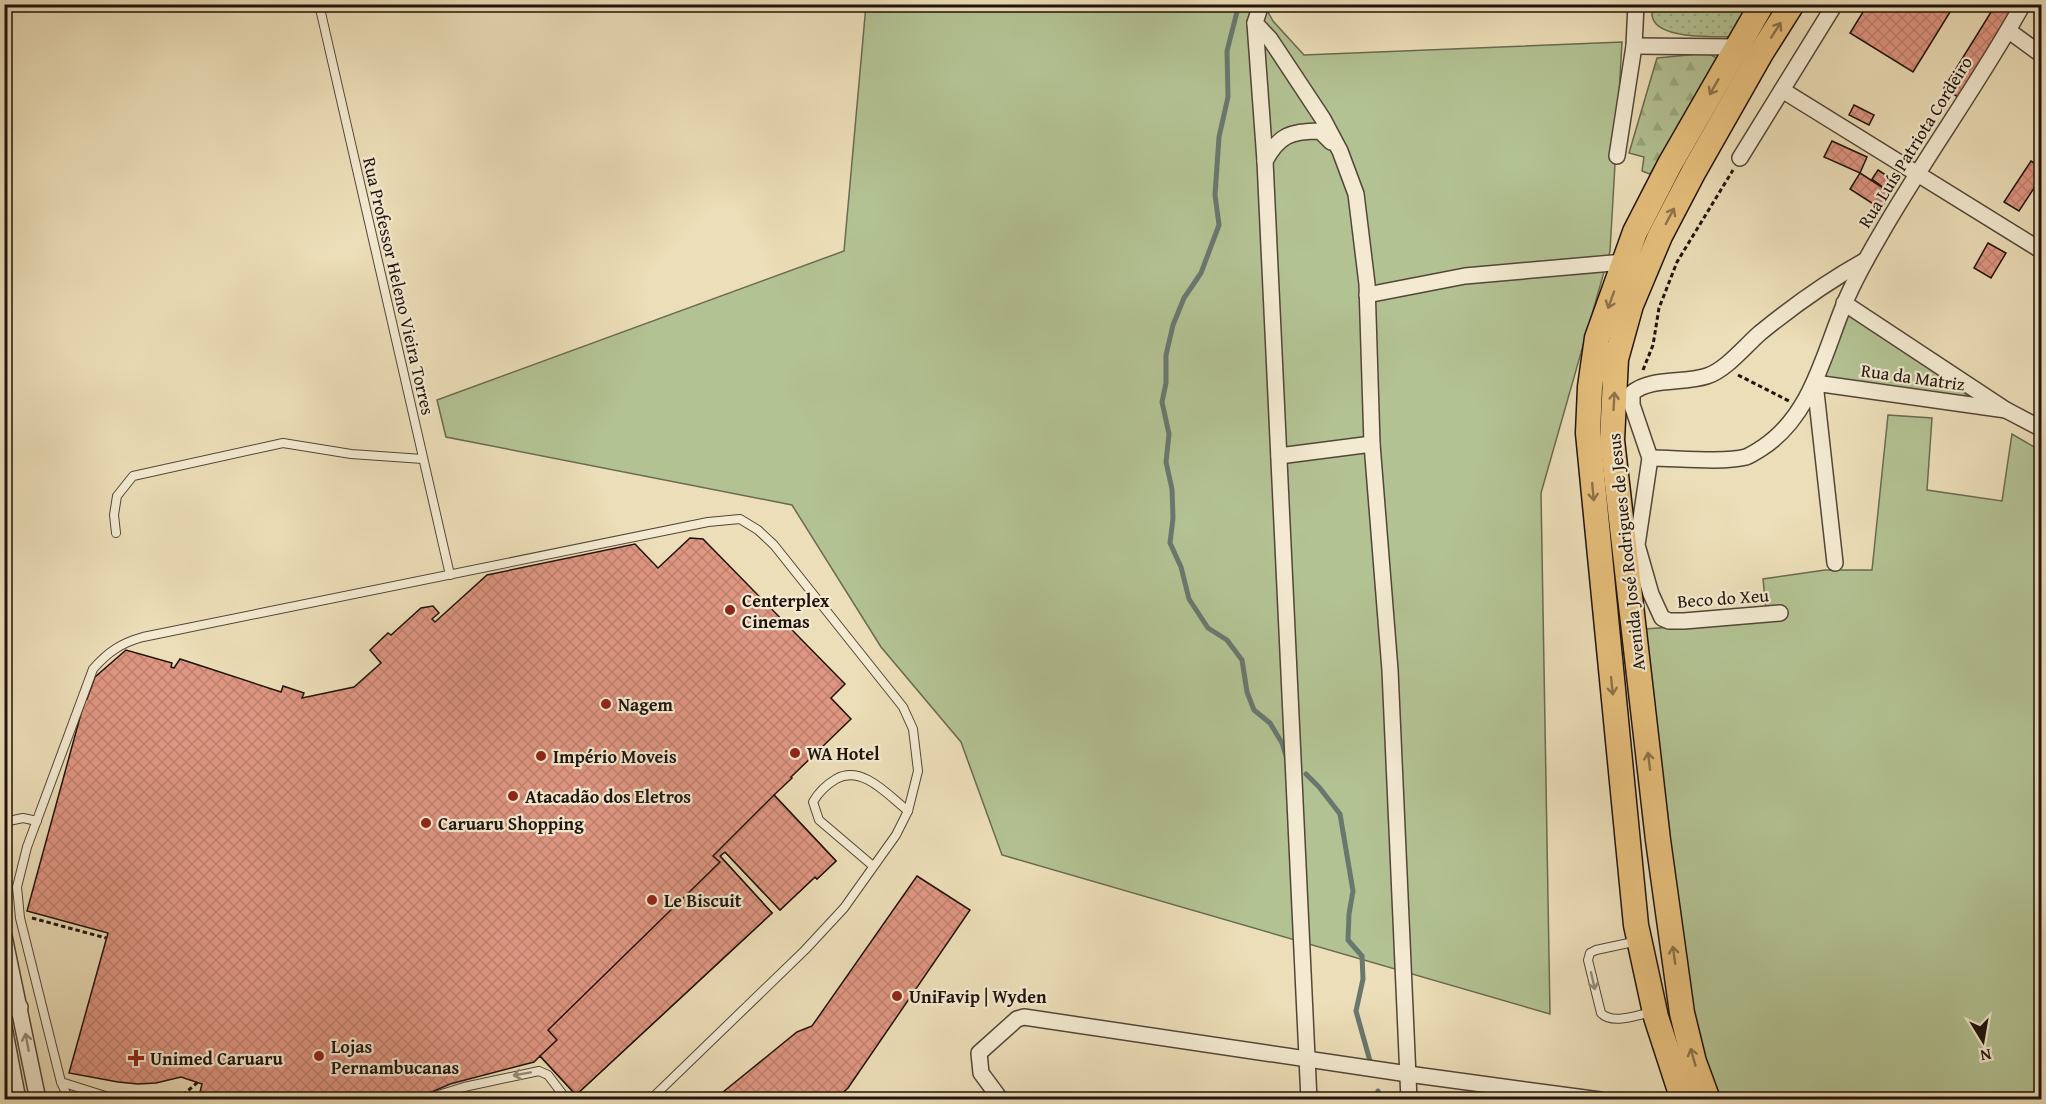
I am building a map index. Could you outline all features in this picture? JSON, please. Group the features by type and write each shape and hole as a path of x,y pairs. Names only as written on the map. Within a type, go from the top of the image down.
{"main road":[{"name":"Avenida José Rodrigues de Jesus","path":"1683,1100 1655,1011 1639,940 1587,433 1590,387 1597,338 1635,232 1670,164 1762,4"},
{"name":"Avenida José Rodrigues de Jesus","path":"1708,1100 1694,1062 1682,1013 1657,828 1630,547 1612,440 1616,359 1631,305 1659,236 1761,53 1792,4"}],"street":[{"path":"1261,4 1256,23 1265,161 1309,1100"},
{"path":"1617,156 1634,46 1636,4"},
{"path":"1740,158 1835,4"},
{"name":"Rua Luís Patriota Cordeiro","path":"1650,458 1725,459 1747,456 1763,447 1793,421 1815,382 1844,303 1866,260 1917,172 2023,4"},
{"path":"1256,23 1277,49 1323,119 1340,151 1356,194 1367,295 1372,444 1390,670 1409,1100"},
{"path":"2008,31 2042,55"},
{"path":"1634,46 1737,47"},
{"path":"1782,90 2042,251"},
{"path":"1265,161 1274,145 1301,131 1320,131 1340,151"},
{"path":"1630,547 1650,458 1632,405 1632,393 1636,389 1658,383 1707,376 1722,367 1812,292 1866,260"},
{"path":"1367,295 1465,276 1624,262"},
{"path":"1844,303 2006,410 2042,429"},
{"path":"1815,382 1834,563"},
{"name":"Rua da Matriz","path":"1815,382 2006,410"},
{"path":"1279,456 1372,444"},
{"name":"Beco do Xeu","path":"1630,547 1662,618 1669,621 1780,613"},
{"path":"4,936 38,1100"},
{"path":"4,1009 20,1007"},
{"path":"1001,1100 981,1073 979,1053 1017,1019 1024,1017 1600,1100"},
{"path":"4,1027 18,1100"}],"lane":[{"name":"Rua Professor Heleno Vieira Torres","path":"319,4 450,575"},
{"path":"1316,4 1327,4"},
{"path":"116,532 114,515 117,496 133,476 283,443 351,454 423,459"},
{"path":"69,1100 61,1082 20,914 17,887 27,847 93,669 106,654 125,642 708,522 740,519 758,530 774,545 903,707 913,729 918,771 908,811 896,835 844,909 805,950 650,1100"},
{"path":"873,866 819,820 813,802 817,795 841,776 850,774 862,777 876,785 908,811"},
{"path":"4,822 23,818 37,820"},
{"path":"1639,940 1596,950 1590,953 1588,960 1601,1013 1606,1018 1613,1019 1655,1011"},
{"path":"422,1100 464,1087 539,1071 548,1075 567,1100"},
{"path":"61,1082 118,1100"}],"path":[{"path":"1636,389 1653,345 1659,308 1677,262 1740,158"},
{"path":"1722,367 1801,406"},
{"path":"20,914 106,938"},
{"path":"411,1069 412,1074"},
{"path":"177,1100 198,1082"}],"green space":[{"path":"866,5 1264,5 1273,21 1304,55 1622,42 1610,251 1541,493 1550,1014 1002,855 961,742 881,647 792,505 446,437 437,400 844,251"},
{"path":"1652,5 1762,5 1743,37 1708,37 1680,34 1658,26 1653,19"},
{"path":"1708,53 1723,62 1650,174 1642,171 1644,157 1629,153 1657,58"},
{"path":"1847,311 1983,406 1822,379"},
{"path":"1888,415 1932,418 1927,490 2002,501 2012,434 2041,451 2041,1099 1721,1099 1713,1084 1689,1006 1644,629 1767,621 1763,579 1825,570 1872,570"}],"building":[{"path":"1868,4 1955,4 1913,72 1850,33"},
{"path":"1996,4 2020,5 1961,99 1944,88"},
{"path":"1854,105 1874,115 1869,125 1849,115"},
{"path":"1832,141 1867,157 1860,173 1824,157"},
{"path":"2031,161 2042,168 2042,176 2019,211 2004,202"},
{"path":"1878,170 1898,183 1891,193 1872,179"},
{"path":"1860,173 1891,193 1881,209 1850,189"},
{"path":"1988,243 2006,253 1991,278 1974,268"},
{"name":"Caruaru Shopping","path":"690,538 703,539 845,684 831,698 851,719 774,795 836,861 780,910 725,852 720,856 772,913 576,1095 540,1056 534,1062 450,1084 409,1100 198,1100 202,1084 181,1077 156,1083 138,1084 69,1073 108,933 27,911 85,699 87,699 95,677 126,650 172,663 171,667 174,668 180,659 281,692 283,686 304,693 302,698 354,687 381,663 370,650 388,633 391,635 421,608 433,606 439,613 432,619 435,622 487,575 635,544 658,568"},
{"path":"774,795 836,861 780,910 725,852 720,856 772,913 576,1095 540,1056 557,1040 548,1030 720,862 713,856"},
{"path":"917,876 970,910 848,1088 835,1100 730,1100 723,1092 797,1032 812,1026"}],"waterway":[{"path":"1239,4 1227,51 1228,97 1219,137 1215,195 1219,225 1201,273 1184,298 1173,325 1166,355 1166,383 1162,402 1169,434 1166,462 1172,489 1173,518 1170,543 1181,567 1189,599 1208,628 1227,640 1242,660 1247,692 1254,710 1270,723 1282,743 1287,759"},
{"path":"1306,774 1340,814 1353,891 1348,940 1362,956 1363,979 1356,1011 1370,1061"},
{"path":"1378,1091 1380,1100"}],"place":[{"name":"Centerplex Cinemas","path":"730,610"},
{"name":"Nagem","path":"606,704"},
{"name":"WA Hotel","path":"795,753"},
{"name":"Império Moveis","path":"541,756"},
{"name":"Atacadão dos Eletros","path":"513,796"},
{"name":"Caruaru Shopping","path":"426,823"},
{"name":"Le Biscuit","path":"652,900"},
{"name":"UniFavip | Wyden","path":"897,996"},
{"name":"Lojas Pernambucanas","path":"319,1056"},
{"name":"Unimed Caruaru","path":"136,1058"}]}
